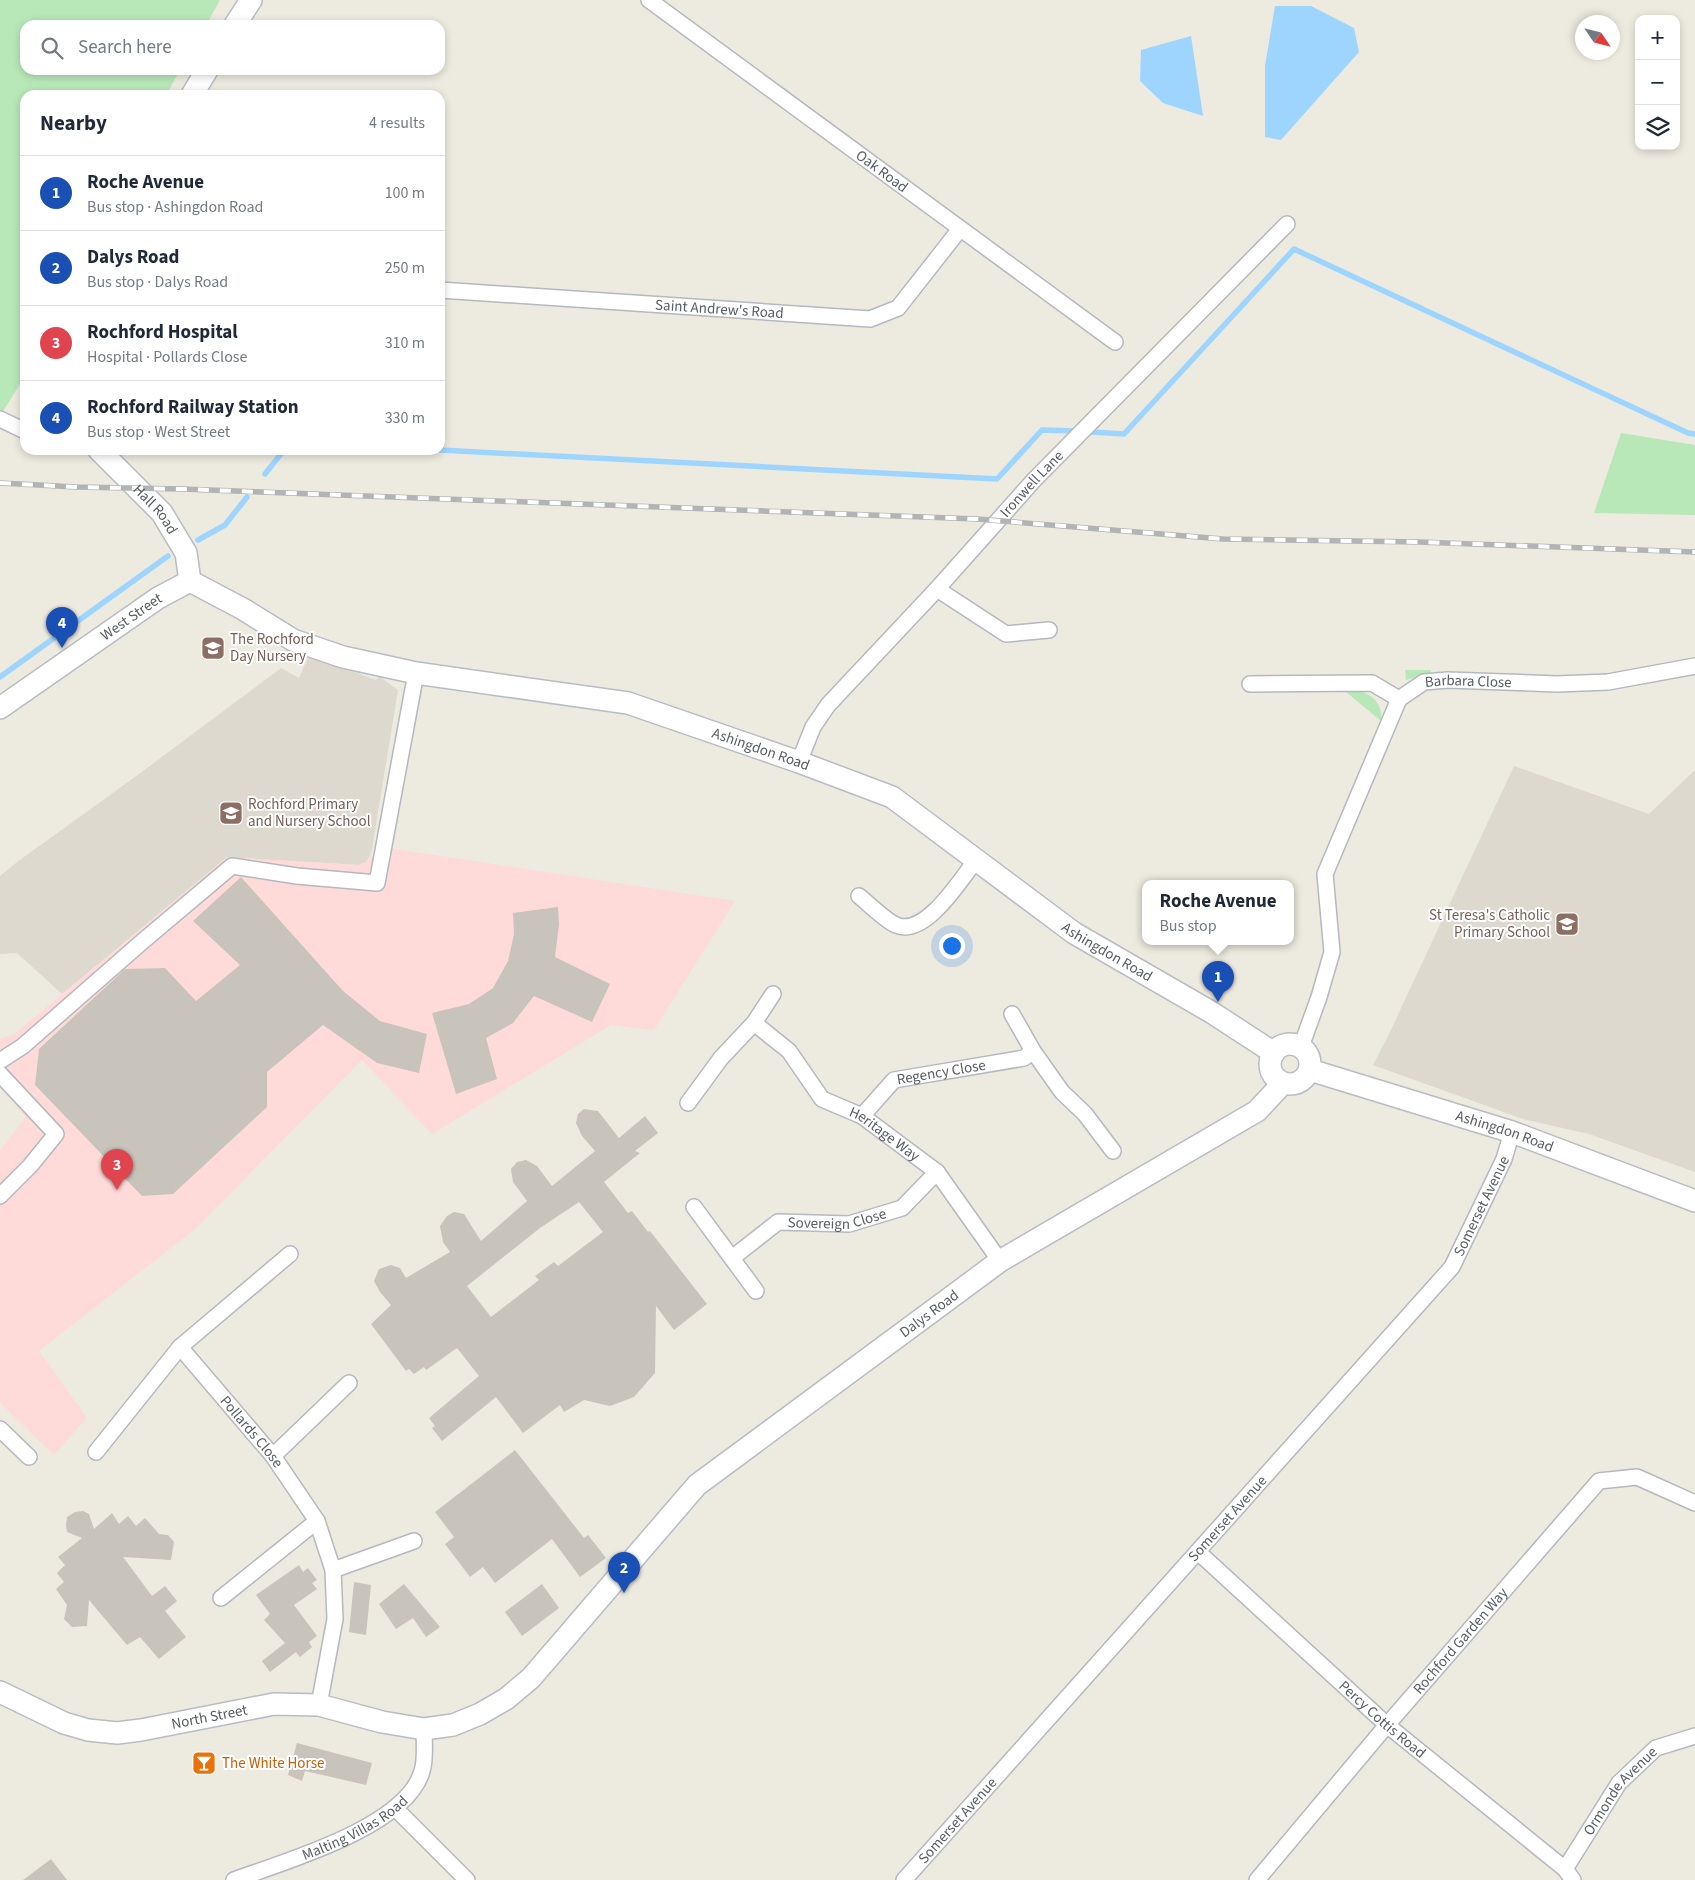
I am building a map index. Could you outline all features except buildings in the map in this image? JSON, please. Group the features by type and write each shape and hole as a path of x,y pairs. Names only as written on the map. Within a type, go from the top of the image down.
{"street":[{"path":"238,20 251,0"},
{"name":"Oak Road","path":"648,0 1115,342"},
{"path":"195,90 204,75"},
{"name":"Ironwell Lane","path":"799,762 813,727 828,705 937,589 1034,480 1287,224"},
{"name":"Saint Andrew's Road","path":"445,290 870,319 898,308 960,229"},
{"path":"0,419 20,429"},
{"name":"Hall Road","path":"104,455 162,513 186,553 190,581"},
{"name":"Ashingdon Road","path":"190,581 243,609 293,640 343,657 416,673 628,703 799,762 892,797 1074,933 1211,1012 1274,1053"},
{"name":"West Street","path":"0,708 158,598 190,581"},
{"path":"937,589 1006,634 1049,630"},
{"name":"Barbara Close","path":"1399,699 1424,682 1448,680 1557,684 1608,682 1695,666"},
{"path":"0,1061 23,1046 143,940 232,866 297,876 377,883 416,673"},
{"path":"1250,684 1372,683 1399,699 1325,874 1332,952 1319,997 1301,1047"},
{"path":"859,896 896,925 907,927 918,925 938,907 976,860"},
{"path":"688,1103 721,1058 754,1023 773,994"},
{"path":"1012,1014 1062,1092 1085,1114 1113,1151"},
{"name":"Heritage Way","path":"754,1023 789,1051 822,1099 862,1116 936,1172 1000,1261"},
{"path":"1289,1044 1301,1047 1309,1057 1310,1070 1302,1081 1296,1084 1283,1083 1274,1076 1271,1070 1271,1058 1274,1053 1289,1044"},
{"name":"Regency Close","path":"862,1116 894,1080 1024,1058 1034,1050"},
{"name":"Ashingdon Road","path":"1310,1070 1512,1132 1695,1201"},
{"path":"0,1074 56,1134 30,1166 0,1196"},
{"name":"Dalys Road","path":"424,1729 453,1725 480,1714 512,1694 531,1678 697,1485 1000,1261 1257,1111 1283,1083"},
{"name":"Somerset Avenue","path":"904,1880 1452,1266 1504,1159 1512,1132"},
{"name":"Sovereign Close","path":"732,1258 778,1222 849,1224 902,1208 936,1172"},
{"path":"694,1207 756,1291"},
{"path":"96,1452 180,1347 290,1254"},
{"name":"Pollards Close","path":"180,1347 273,1456 317,1521 333,1570 335,1619 319,1705"},
{"path":"273,1456 349,1383"},
{"path":"0,1429 29,1457"},
{"name":"Rochford Garden Way","path":"1257,1880 1387,1725 1599,1481 1638,1477 1695,1503"},
{"path":"220,1598 317,1521"},
{"path":"333,1570 414,1541"},
{"name":"Percy Cottis Road","path":"1198,1552 1387,1725 1569,1874"},
{"name":"North Street","path":"0,1692 64,1723 88,1730 117,1733 274,1704 319,1705 382,1722 424,1729"},
{"name":"Malting Villas Road","path":"234,1880 337,1842 395,1808 412,1790 422,1771 424,1729"},
{"name":"Ormonde Avenue","path":"1569,1874 1619,1783 1656,1748 1695,1736"},
{"path":"395,1808 467,1880"}],"shaded area":[{"name":"Rochford Primary and Nursery School","path":"309,655 376,680 379,676 398,690 372,849 366,862 359,865 227,857 62,994 17,953 0,954 0,876 281,668 299,678"},
{"name":"St Teresa's Catholic Primary School","path":"1514,766 1649,814 1695,770 1695,1172 1589,1134 1523,1119 1373,1065"},
{"path":"382,847 735,901 654,1030 611,1025 432,1134 362,1060 194,1230 39,1351 87,1418 54,1455 0,1403 0,1150 26,1117 0,1087 0,1039 13,1035 227,857 359,865 366,862"}],"green space":[{"path":"0,0 220,0 209,20 20,20 20,75 177,75 169,90 20,90 20,384 0,416"},
{"path":"1621,433 1695,445 1695,515 1594,513"},
{"path":"1405,670 1431,670 1430,673 1406,680"},
{"path":"1359,691 1373,698 1379,706 1381,721 1346,692"}],"water":[{"path":"1275,6 1311,6 1354,28 1359,52 1281,140 1265,137 1265,66"},
{"path":"1191,36 1203,116 1163,103 1140,81 1141,50"}],"waterway":[{"path":"1092,432 1124,434 1294,249 1688,433 1695,434"},
{"path":"445,450 997,479 1042,430 1075,431"},
{"path":"265,474 280,455"},
{"path":"198,540 225,525 247,497"},
{"path":"0,677 168,556"}],"railway":[{"path":"0,483 977,519 1223,539 1419,542 1695,552"}],"place":[{"name":"Rochford Railway Station","path":"62,648"},
{"name":"The Rochford Day Nursery","path":"213,648"},
{"name":"Rochford Primary and Nursery School","path":"231,813"},
{"name":"St Teresa's Catholic Primary School","path":"1567,924"},
{"name":"Roche Avenue","path":"1218,1002"},
{"name":"Rochford Hospital","path":"117,1190"},
{"name":"Dalys Road","path":"624,1593"},
{"name":"The White Horse","path":"204,1763"}]}
